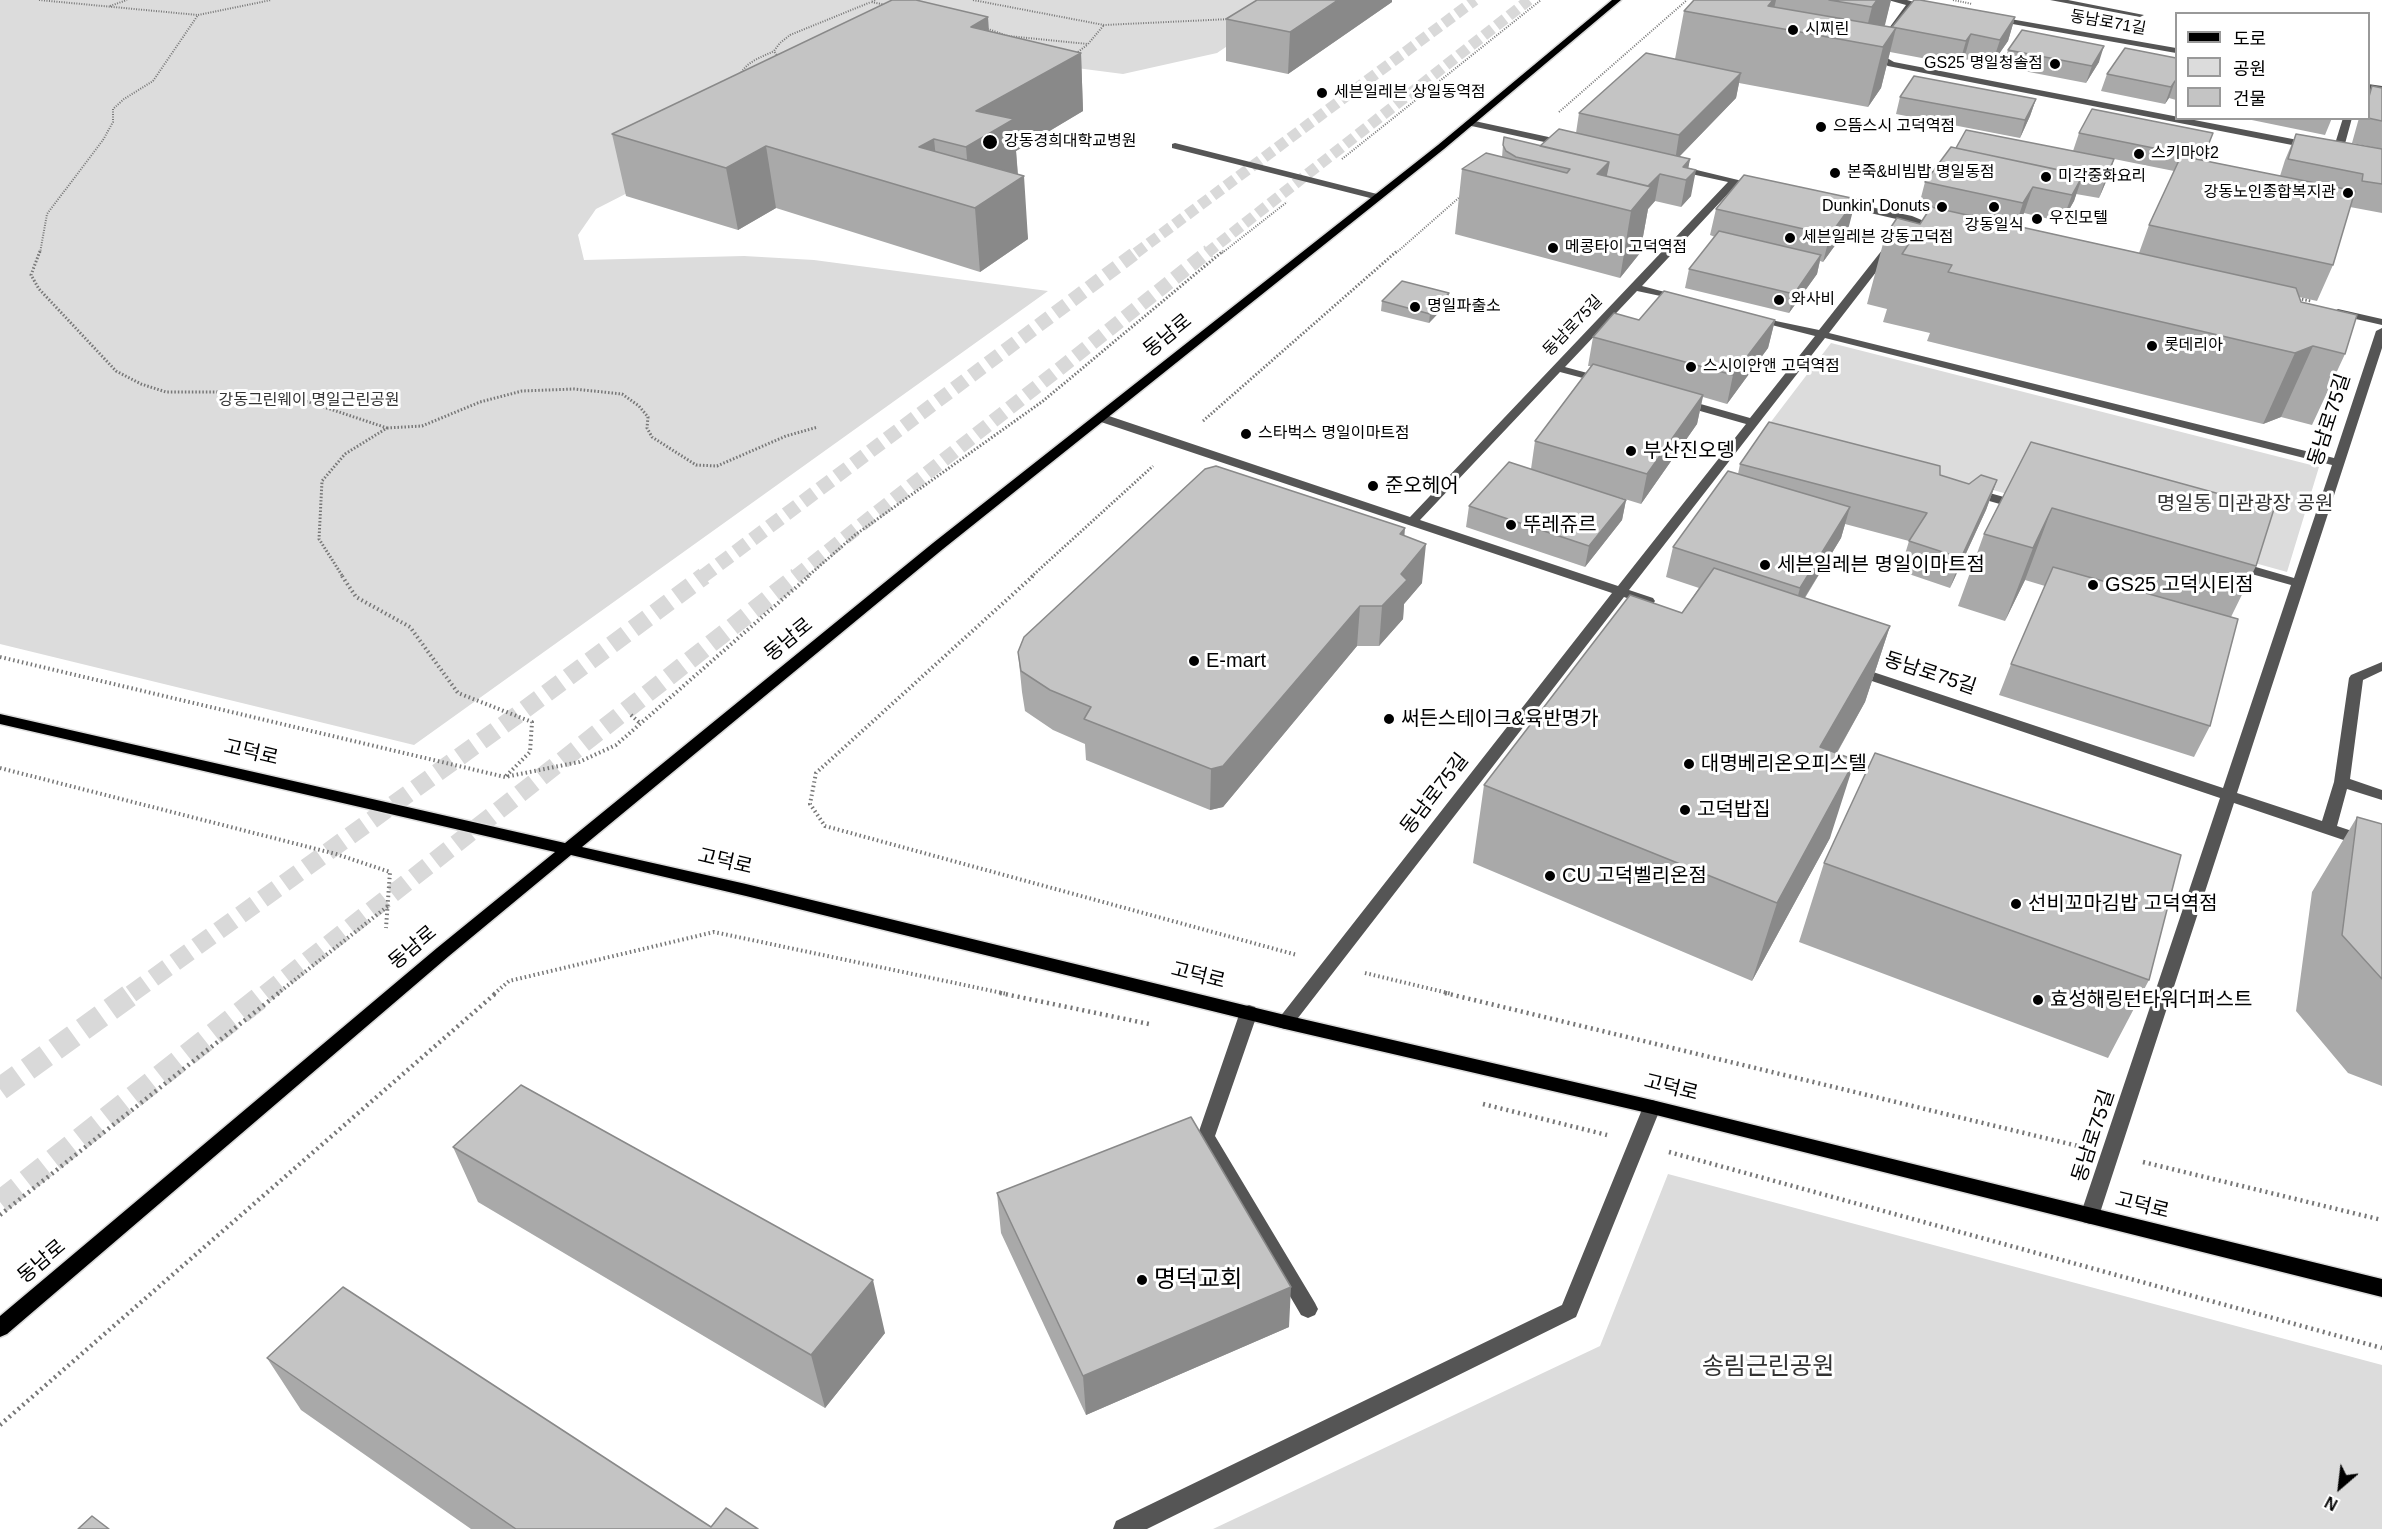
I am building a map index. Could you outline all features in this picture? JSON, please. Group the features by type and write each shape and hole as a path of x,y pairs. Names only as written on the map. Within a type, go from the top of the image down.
{"main road":[{"name":"동남로","path":"0,1328 434,960 938,546 1378,197 1617,0"},
{"name":"고덕로","path":"0,719 414,812 567,851 746,890 1285,1022 1652,1107 2382,1288"}],"street":[{"path":"1892,0 1922,5"},
{"path":"2054,0 2140,15"},
{"path":"1911,3 1877,50 1876,55 1891,64 2175,119"},
{"name":"동남로71길","path":"1978,15 2175,51"},
{"path":"2179,120 2338,151 2347,120"},
{"path":"1470,123 1576,146"},
{"path":"1175,146 1378,197"},
{"path":"1667,166 1768,188"},
{"name":"동남로75길","path":"1411,523 1735,181"},
{"path":"1824,200 1935,224"},
{"name":"동남로75길","path":"1285,1022 1619,592 1752,428 1821,334 1912,219"},
{"path":"1634,287 1689,301"},
{"path":"2323,306 2382,322"},
{"path":"1744,315 2338,464"},
{"name":"동남로75길","path":"2090,1216 2382,331"},
{"path":"1557,368 1615,384"},
{"path":"1672,400 1752,428"},
{"path":"1102,418 1664,607"},
{"path":"1954,487 2034,509"},
{"path":"2218,561 2298,583"},
{"path":"2328,829 2342,782 2356,678 2382,666"},
{"name":"동남로75길","path":"1844,667 2382,847"},
{"path":"2342,782 2382,795"},
{"path":"1250,1012 1206,1137 1308,1309"},
{"path":"1124,1529 1569,1311 1652,1107"}],"path":[{"path":"39,0 78,6 165,10 198,15 271,0"},
{"path":"108,7 127,0"},
{"path":"973,0 1104,26 1238,18"},
{"path":"0,657 505,777 579,762 616,745 855,535 1043,401 1192,276 1542,0"},
{"path":"1530,136 1687,0"},
{"path":"751,74 741,73 748,64 774,51 780,41 788,36 873,1 894,6"},
{"path":"198,15 153,81 124,99 113,109 113,122 103,140 47,214 40,254 30,275 39,289 116,371 141,384 166,392 267,392 309,402 387,428 422,426 480,402 522,391 574,389 622,394 639,406 648,417 647,428 652,437 696,465 717,466 786,436 818,427"},
{"path":"979,26 1008,36 1088,44"},
{"path":"1069,58 1088,44 1104,26"},
{"path":"774,51 780,60 774,63"},
{"path":"1466,192 1176,444 816,773 810,804 825,826 1329,964 2382,1220"},
{"path":"2286,296 2323,306"},
{"path":"387,428 345,454 322,481 319,539 356,597 410,627 458,693 532,722 530,752 505,777"},
{"path":"631,715 641,724"},
{"path":"0,768 336,854 390,872 386,928"},
{"path":"0,1215 388,906"},
{"path":"0,1425 509,981 714,932 1159,1026"},
{"path":"1478,1102 1637,1143 2382,1348"}],"green space":[{"name":"강동그린웨이 명일근린공원","path":"0,0 1296,0 1217,53 1123,74 968,54 927,40 596,209 578,235 584,260 744,256 814,260 1048,291 414,745 0,644"},
{"name":"명일동 미관광장 공원","path":"1831,343 2319,467 2287,572 1767,427"},
{"name":"송림근린공원","path":"1668,1174 2382,1365 2382,1529 1213,1529 1600,1346"}],"building":[{"path":"892,0 916,0 988,17 971,27 1081,53 976,111 1014,119 966,147 934,139 919,147 1024,176 975,208 766,146 726,168 612,134"},
{"path":"1257,0 1338,0 1290,32 1226,19"},
{"path":"1694,0 1773,0 1768,6 1896,28 1883,47 1684,11"},
{"path":"1829,0 1877,0 1872,7"},
{"path":"1914,0 2015,17 2000,40 1971,34 1966,41 1892,27"},
{"path":"2022,30 2104,46 2092,66 2008,50"},
{"path":"2125,48 2175,58 2175,81 2171,87 2107,74"},
{"path":"1646,53 1741,73 1679,135 1579,113"},
{"path":"1914,76 2036,99 2025,120 1900,97"},
{"path":"2372,86 2382,88 2382,121 2370,118"},
{"path":"2092,109 2213,133 2203,158 2079,133"},
{"path":"1559,129 1690,159 1683,167 1696,170 1686,180 1660,174 1648,186 1606,176 1609,162 1540,146"},
{"path":"1966,130 2114,159 2105,180 1956,148"},
{"path":"2296,134 2382,149 2382,184 2362,181 2363,174 2288,159"},
{"path":"1504,137 1609,162 1597,174 1651,187 1631,211 1462,169 1486,153 1567,173 1570,169 1516,157 1506,151 1503,145"},
{"path":"1951,147 2083,175 2072,195 2033,187 2023,203 1925,182"},
{"path":"2181,156 2355,191 2333,265 2149,225"},
{"path":"1744,175 1856,199 1830,235 1716,209"},
{"path":"1931,207 2296,288 2301,302 2357,315 2345,354 2313,346 2295,353 1948,272 1952,265 1902,254 1910,242 1885,236 1897,218 1920,224"},
{"path":"1719,231 1821,255 1794,294 1689,269"},
{"path":"1402,281 1449,293 1430,314 1382,301"},
{"path":"1664,291 1775,320 1733,375 1593,337 1614,313 1639,320"},
{"path":"1593,364 1703,395 1647,474 1535,441"},
{"path":"1769,422 1940,466 1940,475 1969,484 1981,475 1997,480 1961,558 1909,541 1927,513 1740,464"},
{"path":"2031,442 2274,509 2256,566 2052,508 2033,548 1984,534"},
{"path":"1509,462 1626,500 1589,546 1469,506"},
{"name":"E-mart","path":"1216,466 1405,528 1400,534 1426,544 1401,574 1407,580 1382,606 1360,606 1223,766 1211,769 1084,719 1091,707 1050,690 1021,671 1018,652 1024,637 1205,469"},
{"path":"1728,471 1850,507 1800,588 1673,547"},
{"path":"2053,567 2238,619 2210,726 2011,664"},
{"name":"대명베리온오피스텔","path":"1714,568 1890,626 1820,747 1855,760 1777,903 1484,785 1630,595 1682,613"},
{"path":"1875,753 2181,855 2149,980 1824,863"},
{"path":"2357,817 2382,824 2382,979 2342,935"},
{"path":"521,1085 873,1280 811,1355 453,1147"},
{"name":"명덕교회","path":"1191,1117 1291,1287 1083,1376 997,1193"},
{"path":"343,1287 711,1527 726,1508 758,1529 516,1529 267,1358"},
{"path":"92,1516 109,1529 78,1529"}],"tunnel":[{"path":"1136,253 1475,0"},
{"path":"1207,253 1529,0"},
{"path":"702,577 1138,251"},
{"path":"795,577 1209,251"},
{"path":"131,994 520,713 704,576"},
{"path":"265,994 797,576"},
{"path":"0,1089 133,993"},
{"path":"0,1202 266,993"}],"place":[{"name":"시찌린","path":"1793,30"},
{"name":"GS25 명일청솔점","path":"2055,64"},
{"name":"세븐일레븐 상일동역점","path":"1322,93"},
{"name":"으뜸스시 고덕역점","path":"1821,127"},
{"name":"강동경희대학교병원","path":"990,142"},
{"name":"스키마야2","path":"2139,154"},
{"name":"본죽&비빔밥 명일동점","path":"1835,173"},
{"name":"미각중화요리","path":"2046,177"},
{"name":"강동노인종합복지관","path":"2348,193"},
{"name":"Dunkin' Donuts","path":"1942,207"},
{"name":"강동일식","path":"1994,207"},
{"name":"우진모텔","path":"2037,219"},
{"name":"세븐일레븐 강동고덕점","path":"1790,238"},
{"name":"메콩타이 고덕역점","path":"1553,248"},
{"name":"와사비","path":"1779,300"},
{"name":"명일파출소","path":"1415,307"},
{"name":"롯데리아","path":"2152,346"},
{"name":"스시이안앤 고덕역점","path":"1691,367"},
{"name":"스타벅스 명일이마트점","path":"1246,434"},
{"name":"부산진오뎅","path":"1631,451"},
{"name":"준오헤어","path":"1373,486"},
{"name":"뚜레쥬르","path":"1511,525"},
{"name":"세븐일레븐 명일이마트점","path":"1765,565"},
{"name":"GS25 고덕시티점","path":"2093,585"},
{"name":"E-mart","path":"1194,661"},
{"name":"써든스테이크&육반명가","path":"1389,719"},
{"name":"대명베리온오피스텔","path":"1689,764"},
{"name":"고덕밥집","path":"1685,810"},
{"name":"CU 고덕벨리온점","path":"1550,876"},
{"name":"선비꼬마김밥 고덕역점","path":"2016,904"},
{"name":"효성해링턴타워더퍼스트","path":"2038,1000"},
{"name":"명덕교회","path":"1142,1280"}]}
